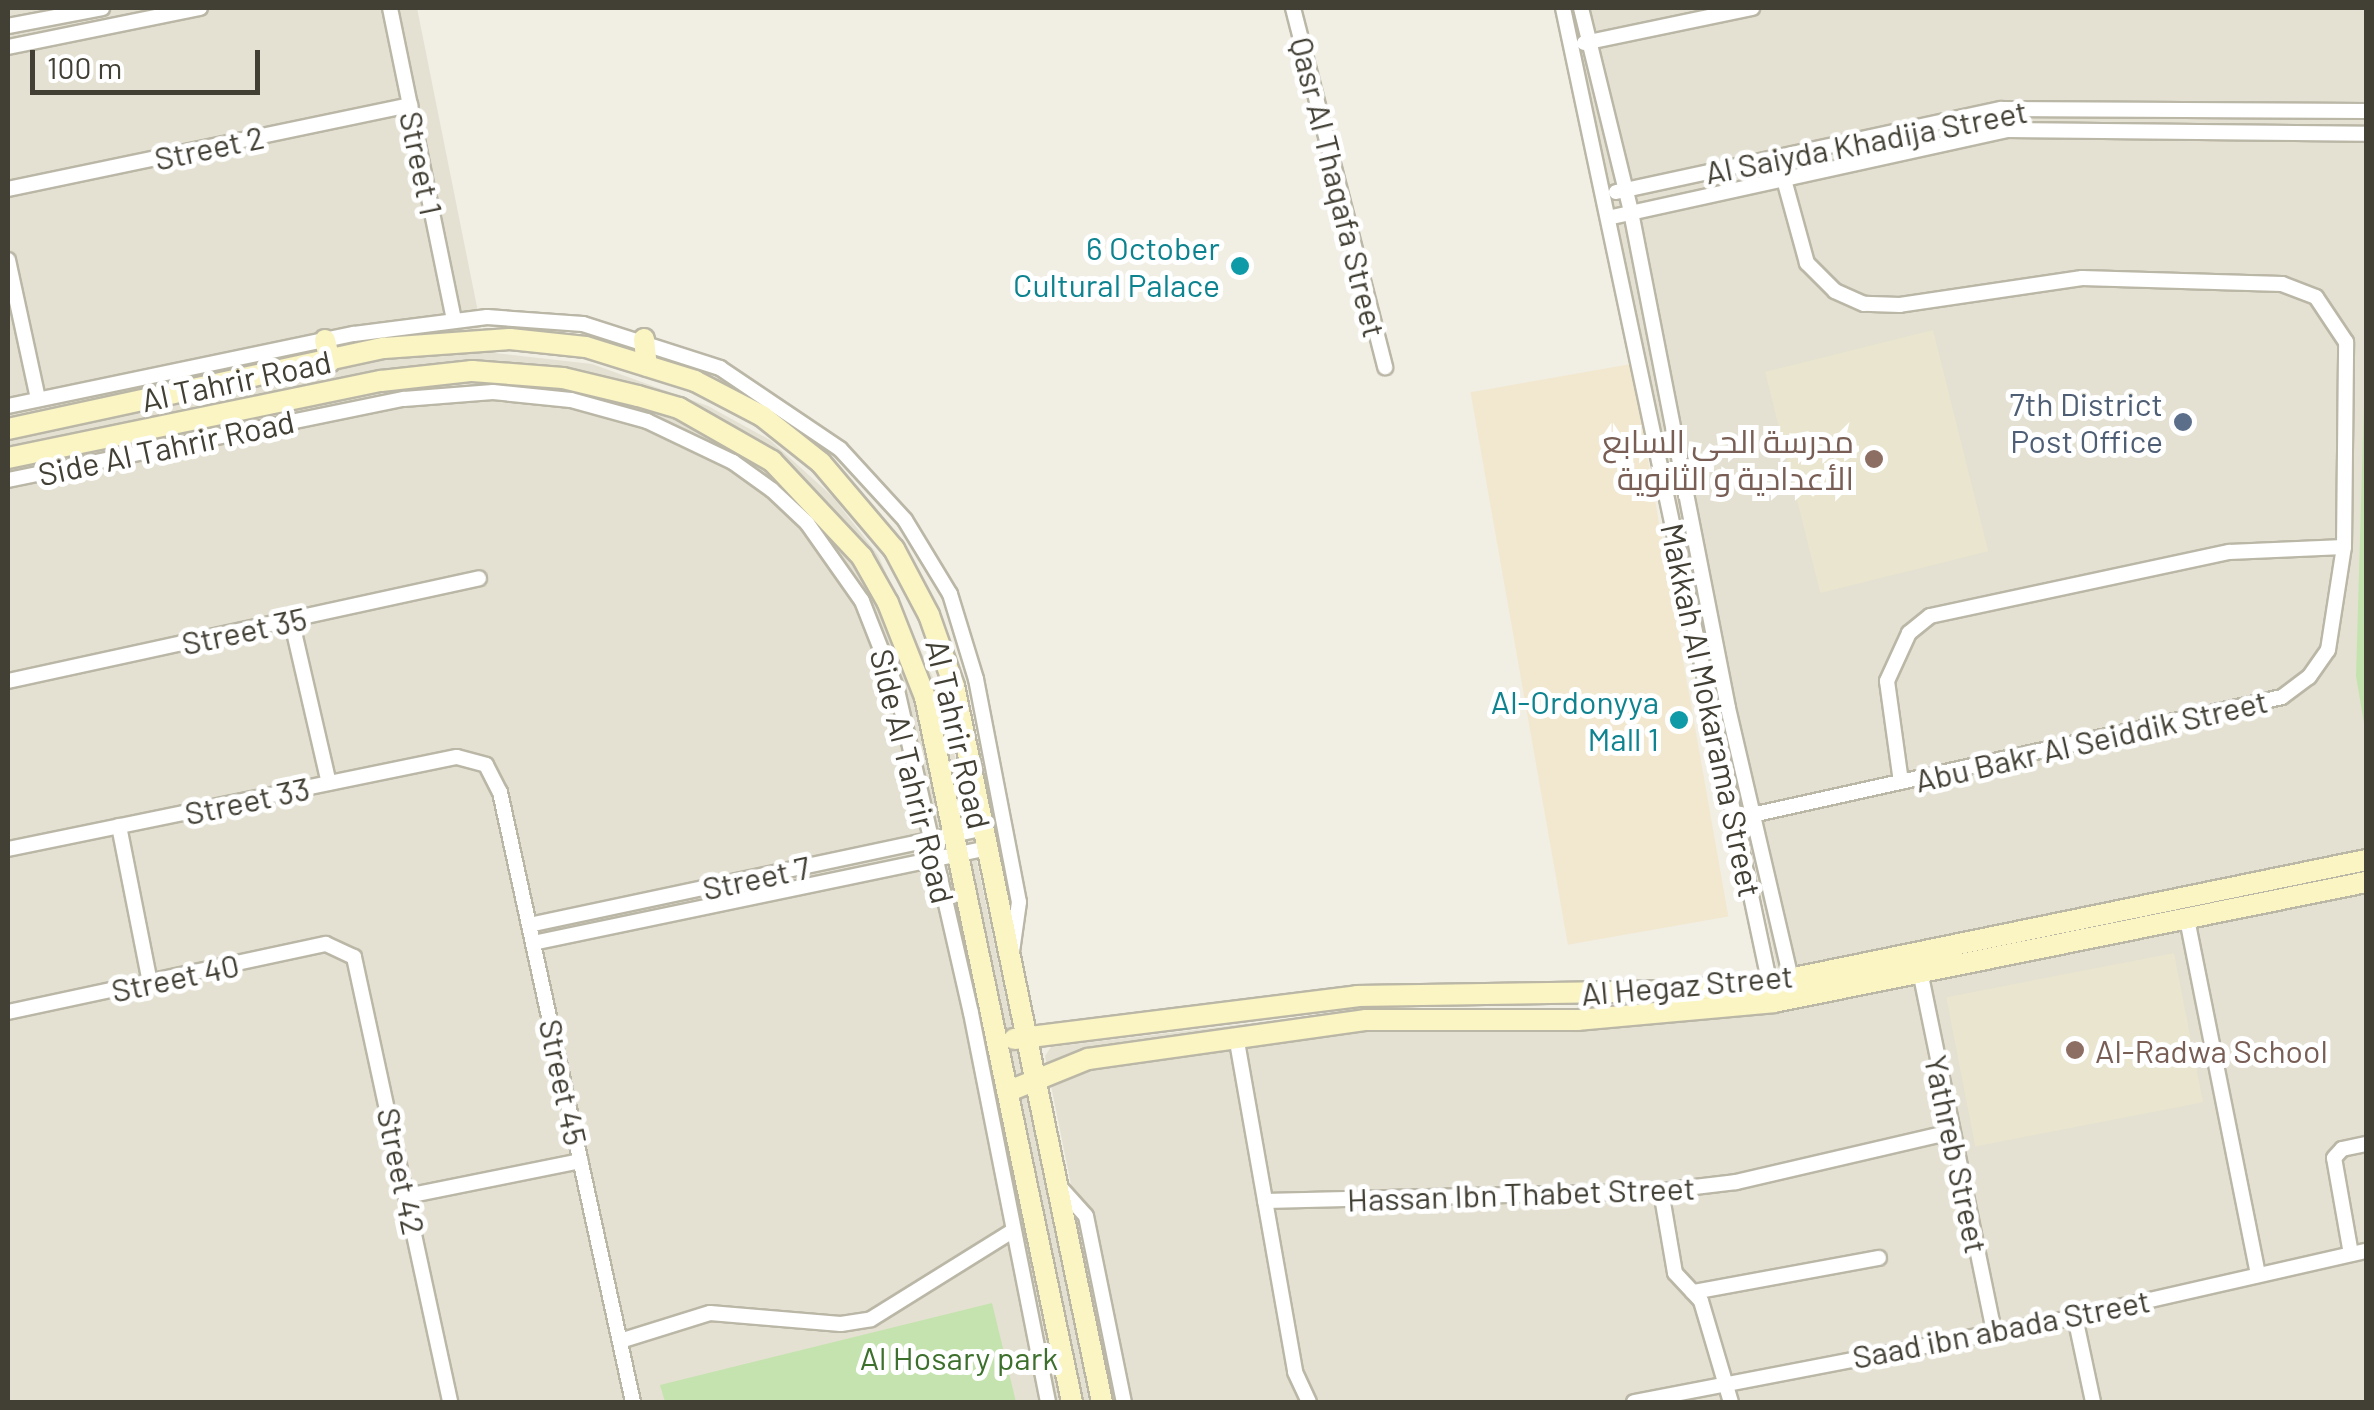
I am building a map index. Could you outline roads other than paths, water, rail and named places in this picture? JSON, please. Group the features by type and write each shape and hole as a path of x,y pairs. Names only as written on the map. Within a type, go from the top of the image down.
{"street":[{"path":"8,26 102,8"},
{"path":"8,48 191,8"},
{"name":"Street 1","path":"390,8 454,319"},
{"name":"Qasr Al Thaqafa Street","path":"1293,8 1385,367"},
{"name":"Makkah Al Mokarama Street","path":"1563,8 1612,217 1734,819 1782,990"},
{"name":"Makkah Al Mokarama Street","path":"1581,8 1631,212 1753,814 1782,990"},
{"path":"1573,44 1750,8"},
{"name":"Street 2","path":"8,190 410,105"},
{"name":"Al Saiyda Khadija Street","path":"1607,194 2027,107 2366,111"},
{"name":"Al Saiyda Khadija Street","path":"1612,217 2029,128 2366,134"},
{"name":"Abu Bakr Al Seiddik Street","path":"1734,819 2282,698 2309,678 2328,650 2344,547 2346,342 2316,297 2282,284 2082,278 1900,306 1864,304 1834,292 1807,263 1778,158"},
{"path":"8,260 38,400"},
{"path":"8,406 327,350 454,319 535,318 644,339 763,391 840,449 905,520 950,594 976,679 1019,902 1010,958"},
{"name":"Al Tahrir Road","path":"8,429 327,350 510,339 586,348 695,381 762,416 822,463 872,518 929,615 954,686 1102,1402"},
{"path":"644,339 647,366"},
{"name":"Al Tahrir Road","path":"8,458 425,374 563,378 679,408 772,461 862,557 888,603 924,697 1072,1402"},
{"name":"Side Al Tahrir Road","path":"8,480 454,392 571,400 647,421 746,471 807,523 837,560 882,644 936,859 1048,1402"},
{"path":"1901,782 1887,682 1910,633 1930,616 2229,552 2344,547"},
{"name":"Street 35","path":"8,680 479,578"},
{"path":"291,620 329,783"},
{"name":"Street 33","path":"8,848 458,758 486,765"},
{"name":"Street 45","path":"486,765 498,782 634,1402"},
{"path":"119,826 150,982"},
{"name":"Street 7","path":"533,943 936,859 957,845 984,839"},
{"name":"Street 7","path":"530,925 931,840 957,845"},
{"name":"Al Hegaz Street","path":"999,1042 1342,997 1782,990 2366,860"},
{"name":"Al Hegaz Street","path":"1009,1090 1088,1059 1236,1036 1366,1020 1578,1020 1782,990 1921,976 2366,882"},
{"path":"2187,919 2258,1273"},
{"name":"Street 40","path":"8,1012 326,944 342,947"},
{"name":"Street 42","path":"342,947 361,971 450,1402"},
{"name":"Yathreb Street","path":"1921,976 1994,1331"},
{"path":"1236,1036 1294,1372 1310,1402"},
{"name":"Hassan Ibn Thabet Street","path":"1265,1202 1661,1191 1736,1182 1951,1132"},
{"path":"2359,1252 2334,1158 2342,1149 2366,1144"},
{"path":"407,1196 581,1161"},
{"path":"1059,1186 1086,1216 1124,1402"},
{"path":"1661,1191 1675,1274 1694,1292 1732,1402"},
{"path":"620,1341 710,1313 841,1324 871,1319 1010,1232"},
{"name":"Saad ibn abada Street","path":"1634,1402 2075,1317 2359,1252"},
{"path":"1694,1292 1879,1258"},
{"path":"2075,1317 2092,1402"}],"place":[{"name":"6 October Cultural Palace","path":"1240,266"},
{"name":"7th District Post Office","path":"2183,422"},
{"name":"مدرسة الحي السابع الأعدادية و الثانوية","path":"1874,459"},
{"name":"Al-Ordonyya Mall 1","path":"1679,720"},
{"name":"Al-Radwa School","path":"2075,1050"}],"park label":[{"name":"Al Hosary park","path":"959,1357"}]}
